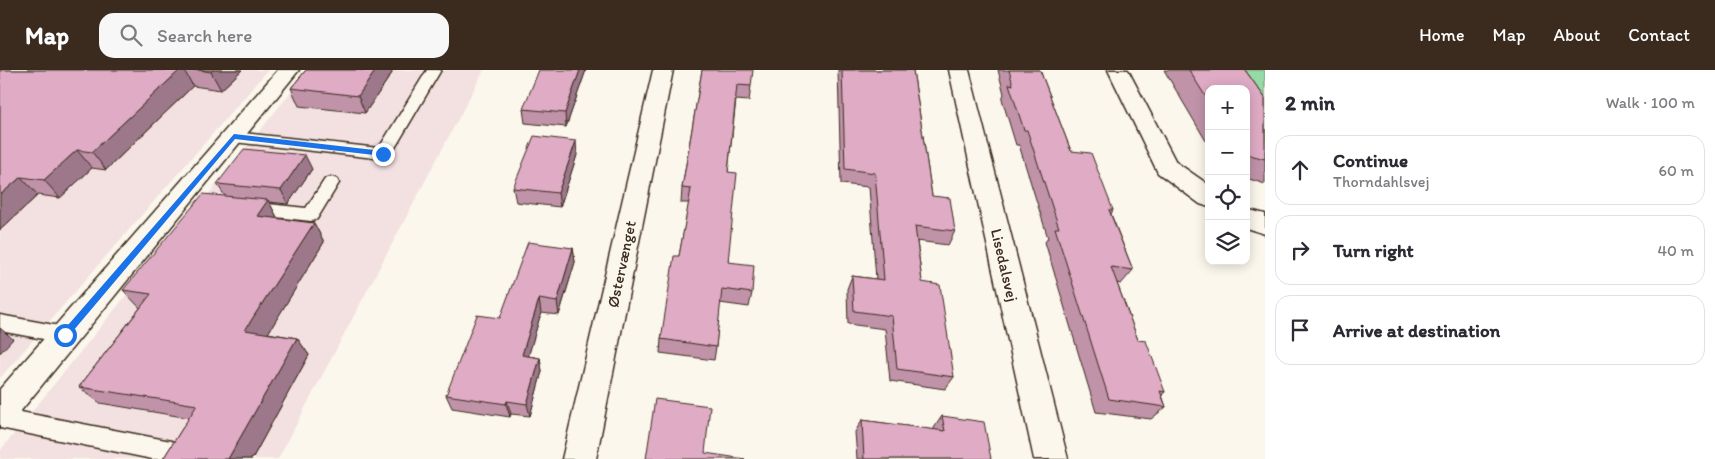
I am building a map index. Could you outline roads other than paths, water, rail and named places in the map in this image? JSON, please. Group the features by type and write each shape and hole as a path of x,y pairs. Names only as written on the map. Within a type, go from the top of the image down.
{"street":[{"path":"0,413 65,335 187,202 234,136 289,70"},
{"name":"Østervænget","path":"578,459 663,70"},
{"name":"Lisedalsvej","path":"959,70 1051,459"},
{"path":"1118,70 1167,167 1205,195"},
{"path":"1250,219 1265,224"}],"lane":[{"path":"234,136 383,154 434,70"},
{"path":"235,207 311,215 331,183"},
{"path":"0,323 65,335"},
{"path":"0,418 172,452"}]}
